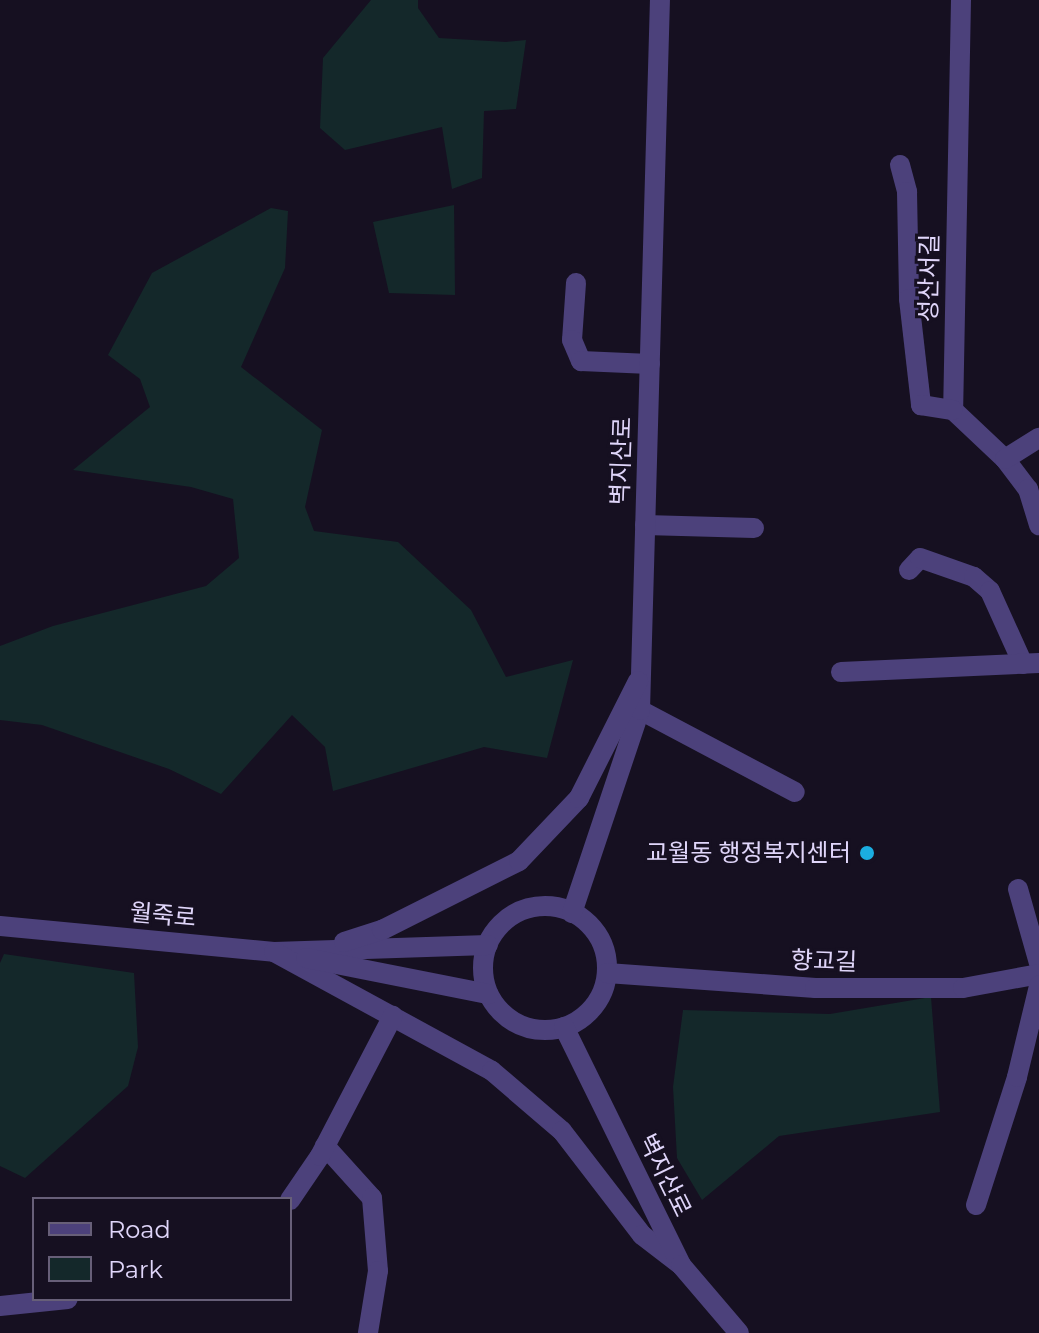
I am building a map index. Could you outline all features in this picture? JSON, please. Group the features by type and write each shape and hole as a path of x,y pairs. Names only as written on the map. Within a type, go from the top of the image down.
{"street":[{"name":"벽지산로","path":"572,913 640,710 660,0"},
{"name":"성산서길","path":"953,410 961,0"},
{"path":"900,165 907,192 909,299 921,405 953,410 1005,459 1028,489 1039,525"},
{"path":"576,283 572,340 581,361 650,364"},
{"path":"1005,459 1039,438"},
{"path":"645,525 754,528"},
{"path":"841,672 1031,664 990,591 974,577 920,558 909,570"},
{"path":"321,949 382,930 519,861 579,798 641,677"},
{"path":"640,710 795,792"},
{"path":"1018,889 1039,963"},
{"path":"546,906 572,913 584,919 597,934 605,953 607,973 602,993 592,1010 564,1027 536,1030 516,1023 499,1011 488,994 483,973 488,945 507,919 526,909 546,906"},
{"name":"월죽로","path":"0,926 274,952 321,949"},
{"path":"321,949 488,945"},
{"path":"274,952 488,994"},
{"path":"274,952 492,1071 562,1131 642,1235 681,1265"},
{"name":"향교길","path":"607,973 815,988 963,988 1039,974"},
{"path":"976,1205 1017,1077 1039,986"},
{"path":"292,1197 325,1146 393,1016"},
{"name":"벽지산로","path":"564,1027 681,1265 739,1333"},
{"path":"325,1146 372,1198 378,1271 368,1333"},
{"path":"0,1306 49,1301"}],"green space":[{"path":"371,0 418,0 418,8 439,38 506,42 526,40 516,109 484,111 482,178 452,189 442,127 345,150 320,128 323,58"},
{"path":"454,205 455,295 389,293 373,222"},
{"path":"271,208 288,211 285,268 241,367 322,430 305,507 314,531 398,542 471,610 506,677 573,660 547,758 484,747 333,791 325,747 292,715 221,794 169,769 42,725 0,720 0,646 53,626 206,586 239,558 233,499 191,487 73,470 150,407 140,379 108,355 152,273"},
{"path":"4,954 134,973 138,1047 128,1086 25,1178 0,1166 0,963"},
{"path":"931,997 940,1112 779,1136 702,1200 677,1158 673,1087 683,1010 830,1014"}],"place":[{"name":"교월동 행정복지센터","path":"867,853"}]}
